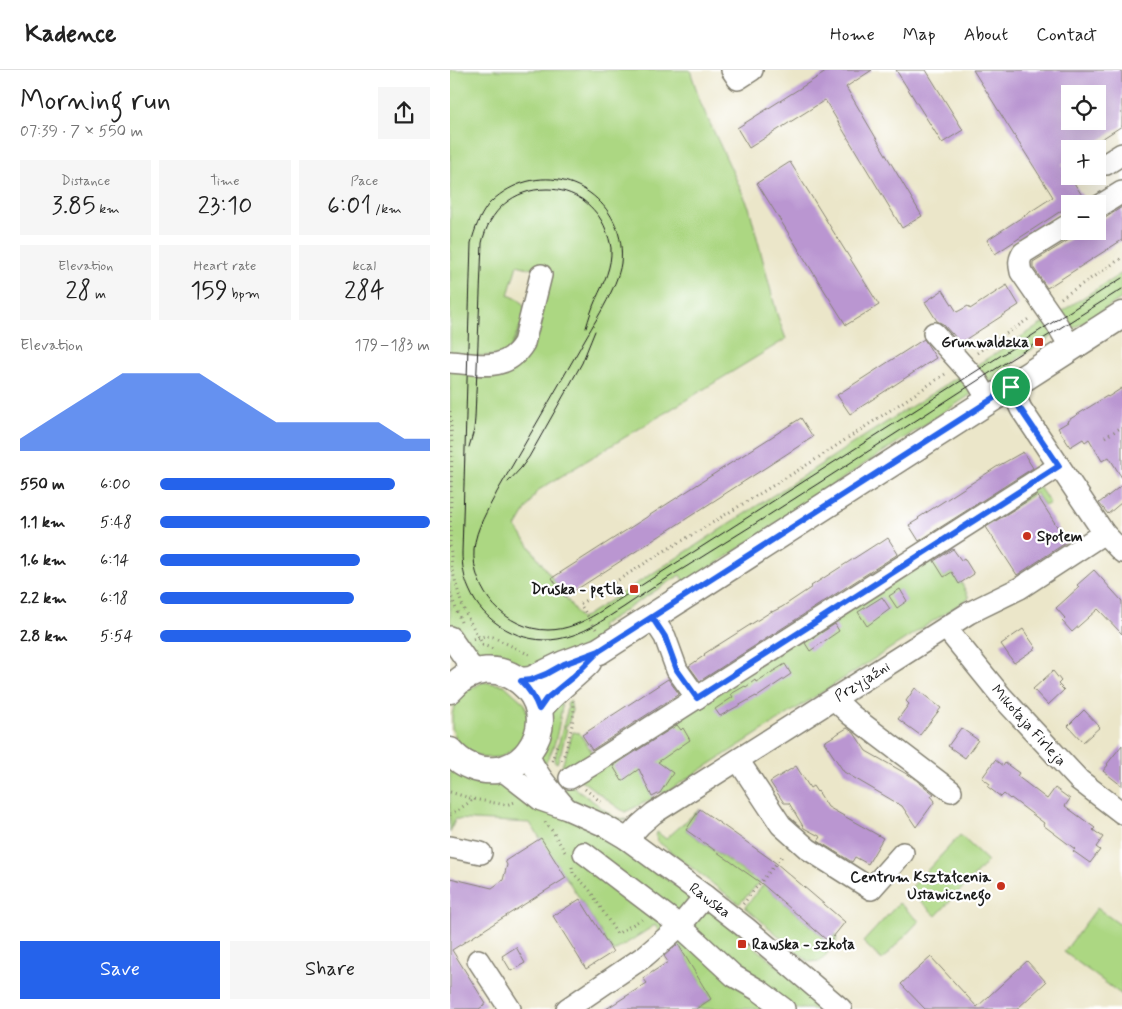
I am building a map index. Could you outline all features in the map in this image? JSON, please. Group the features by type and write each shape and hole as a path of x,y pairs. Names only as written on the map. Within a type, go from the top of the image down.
{"main road":[{"path":"521,681 531,680 546,674 599,643 652,617 1122,315"},
{"path":"539,709 546,699 574,676 599,643"},
{"path":"450,687 468,675 478,672 496,671 514,676 521,681 535,698 539,709 539,728 533,746 528,753 511,766 491,771 481,770 467,765 452,755"}],"street":[{"path":"732,70 738,79 752,70"},
{"path":"1106,202 1122,192"},
{"path":"1061,230 1024,253 1018,263 1021,272 1071,348"},
{"path":"450,362 494,364 507,361 512,357 524,343 541,274"},
{"path":"934,333 976,381 988,401"},
{"path":"1011,387 1019,407 1116,544"},
{"path":"570,778 1059,466"},
{"name":"Przyjaźni","path":"627,839 654,813 969,613 1116,544"},
{"path":"652,617 665,637 677,670 697,698"},
{"name":"Mikołaja Firleja","path":"946,628 1002,696 1079,780 1122,813"},
{"path":"459,641 469,664 478,672"},
{"path":"834,699 851,715 951,792"},
{"name":"Rawska","path":"528,753 538,774 567,809"},
{"path":"738,760 781,825 808,849 871,889 903,853"},
{"name":"Rawska","path":"501,769 542,800 605,826 627,839 752,933 841,1009"},
{"path":"450,847 481,853"},
{"path":"584,853 680,926 734,976 760,991 784,1009"},
{"path":"567,1009 645,956 680,926 705,896"},
{"path":"478,960 510,1009"}],"path":[{"path":"1080,286 1084,290"},
{"path":"599,643 580,604 810,463 947,373"},
{"path":"450,411 452,444 450,535 452,569 469,620 483,645"},
{"path":"1105,438 1122,427"},
{"path":"450,593 456,611 459,641 485,636 493,637 532,657 540,659"},
{"path":"570,778 608,808"},
{"path":"450,792 473,800 506,805 516,802"},
{"path":"450,815 473,800"},
{"path":"748,898 783,855"}],"green space":[{"path":"450,70 690,70 701,104 749,207 777,314 786,339 537,491 516,527 581,619 1122,273 1122,298 1063,335 1056,334 1011,363 1013,367 686,584 680,575 600,626 606,635 538,672 479,660 458,638 450,621 450,368 502,368 548,273 517,265 508,295 521,302 526,314 507,355 450,357"},
{"path":"1035,481 1050,503 1045,506 1036,493 940,554 942,557 935,562 944,577 952,572 959,583 961,582 969,598 665,793 660,792 652,797 652,799 625,812 562,766 573,732 579,733 598,761"},
{"path":"483,682 504,685 525,704 529,724 520,745 501,757 483,758 461,747 452,729 452,715 455,702 463,693"},
{"path":"570,700 572,710 568,725 565,726 567,729 557,763 554,761 568,708 567,703"},
{"path":"560,701 562,707 556,739 550,755 541,768 539,761 547,717"},
{"path":"450,766 497,778 613,841 715,913 828,1009 696,1009 711,999 678,944 669,949 655,925 613,952 530,823 455,819 450,833"},
{"path":"570,784 614,817 628,820 618,821 571,799 563,793"},
{"path":"700,809 686,830 751,877 754,874 762,880 739,904 657,841 657,832 666,839"},
{"path":"960,835 988,861 936,916 909,890"},
{"path":"769,878 773,882 768,889 829,942 836,934 837,941 821,961 809,962 745,907"},
{"path":"899,903 919,921 882,960 863,942"},
{"path":"1097,908 1122,926 1122,995 1064,952"}],"building":[{"path":"829,70 872,70 846,87 922,216 902,228 825,100 749,148 737,128"},
{"path":"896,70 926,70 963,130 942,143"},
{"path":"973,70 1122,70 1122,126 1100,140 1061,140 1061,185 1075,185 1082,195 1061,195 1061,211 995,254 987,240 1053,197"},
{"path":"790,162 879,305 846,325 757,183"},
{"path":"1122,207 1122,240 1047,288 1033,267 1033,262 1069,240 1106,240 1106,217"},
{"path":"1007,285 1019,305 960,343 943,324 937,321 925,302 943,290 957,312 968,306 970,309"},
{"path":"924,339 936,358 850,414 837,395"},
{"path":"1122,388 1122,478 1109,457 1102,461 1089,439 1085,442 1083,439 1070,447 1058,428"},
{"path":"801,418 813,437 565,597 552,578"},
{"path":"1023,452 1033,468 919,541 909,525 998,466"},
{"path":"1122,485 1122,502 1108,514 1099,503"},
{"name":"Społem","path":"1037,495 1067,542 1017,575 986,527"},
{"path":"888,538 898,554 700,681 689,666 704,654 772,611 782,607 811,586"},
{"path":"953,549 961,560 964,558 974,574 959,584 952,572 944,577 934,561"},
{"path":"1094,570 1122,601 1122,634 1098,609 1072,632 1062,621 1065,618 1056,608"},
{"path":"900,589 907,601 897,608 889,596"},
{"path":"882,597 890,609 867,626 858,612"},
{"path":"835,624 839,631 810,651 805,643"},
{"path":"1023,629 1036,648 1014,663 1001,644"},
{"path":"785,664 791,674 757,697 720,716 715,709 733,697 731,694 746,687 755,680 756,682"},
{"path":"1053,671 1061,681 1058,684 1064,690 1048,705 1033,689"},
{"path":"668,679 679,694 592,750 582,735"},
{"path":"915,688 941,708 920,735 898,719 909,704 906,701"},
{"path":"1084,710 1100,727 1083,742 1068,726"},
{"path":"677,725 681,730 683,728 690,740 658,762 673,773 660,793 652,797 639,769 622,781 613,766"},
{"path":"847,728 854,733 866,751 912,777 934,794 931,796 935,801 916,827 902,806 844,772 824,742"},
{"path":"961,728 978,740 965,758 948,746"},
{"path":"1122,745 1122,786 1103,771"},
{"path":"995,760 1003,766 1005,763 1019,773 1017,776 1047,799 1055,788 1070,799 1065,806 1095,828 1093,830 1103,837 1096,847 1100,850 1090,863 1043,825 1044,823 1011,798 1004,794 1001,797 988,787 990,784 982,778"},
{"path":"796,766 810,788 813,786 818,791 828,807 883,838 868,864 855,857 852,862 818,841 821,837 804,828 789,803 784,803 770,782"},
{"path":"700,809 776,863 845,922 829,942 761,883 686,830"},
{"path":"541,838 566,878 452,950 486,1004 479,1009 450,1009 450,878 492,888 503,880 507,865 505,861"},
{"path":"580,899 613,952 586,969 553,916"},
{"path":"678,944 711,999 696,1009 606,1009 647,983 643,978 668,962 664,956"},
{"path":"516,947 525,963 511,971 502,956"},
{"path":"931,957 977,1007 1027,961 1046,982 1017,1009 925,1009 901,984"}],"tram line":[{"path":"1122,278 598,613 562,629 533,628 518,623 505,615 485,593 478,579 475,565 475,541 483,519 497,492 610,295 619,273 621,243 616,225 606,209 594,196 578,186 561,180 542,179 513,187 488,205 482,214 471,243 462,553 462,562 469,589 475,601 484,612 505,629 518,635 544,640 567,637 584,631 1122,289"},
{"path":"469,447 475,418 482,243 490,221 504,204 513,198 535,190 547,189 570,193 583,200 602,221 611,245 610,262 586,328"},
{"path":"508,482 529,457 582,363 595,331"}],"place":[{"name":"Grunwaldzka","path":"1039,342"},
{"name":"Społem","path":"1027,536"},
{"name":"Druska - pętla","path":"634,589"},
{"name":"Centrum Kształcenia Ustawicznego","path":"1001,886"},
{"name":"Rawska - szkoła","path":"742,944"}],"route":[{"path":"1011,387 599,651 574,676 546,699 539,709 535,698 521,681 531,680 564,664 599,651 652,617 665,637 677,670 697,698 1059,466 1019,407 1011,387"}]}
